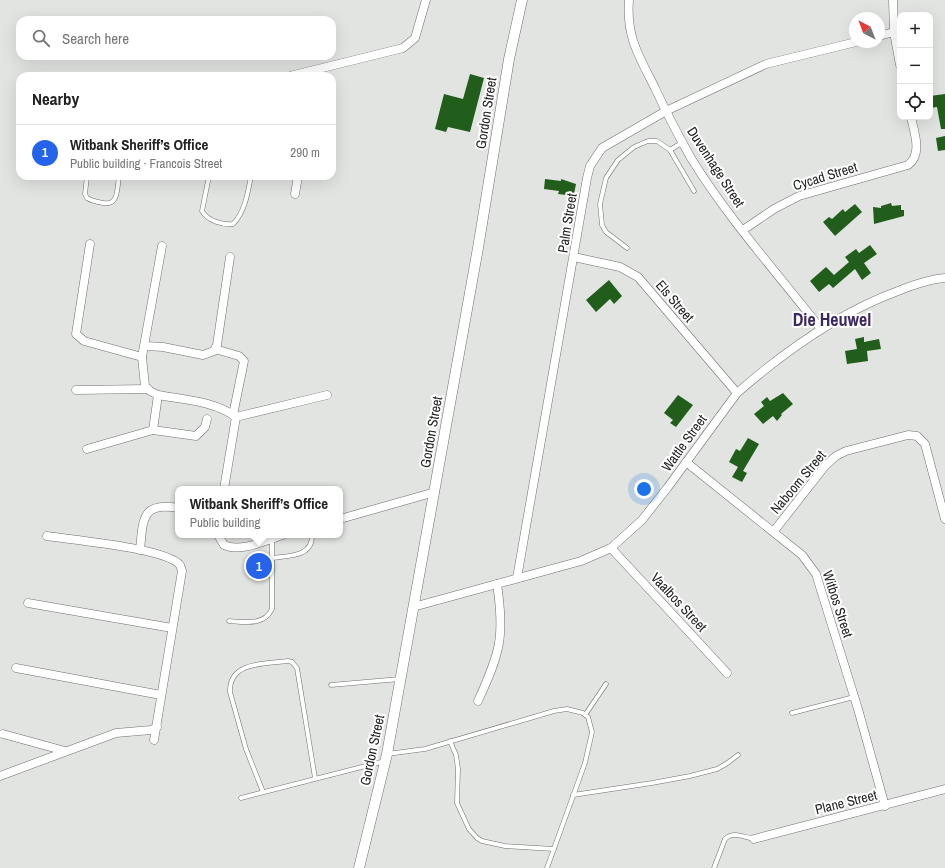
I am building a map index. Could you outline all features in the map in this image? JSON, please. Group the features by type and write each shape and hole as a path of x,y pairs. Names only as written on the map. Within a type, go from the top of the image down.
{"street":[{"path":"319,72 403,48 414,38 426,0"},
{"name":"Gordon Street","path":"359,868 386,758 435,492 510,53 522,0"},
{"name":"Duvenhage Street","path":"629,0 628,14 633,43 683,142 712,189 821,329"},
{"path":"893,0 894,32 897,48"},
{"path":"885,34 894,32"},
{"name":"Palm Street","path":"517,578 587,178 590,166 595,157 602,148 666,111 766,64 849,44"},
{"name":"Cycad Street","path":"743,230 774,209 799,196 904,166 913,160 916,153 917,146 912,120"},
{"path":"295,194 297,180"},
{"path":"90,244 76,334 84,341 142,357"},
{"path":"148,389 143,376 142,357 162,246"},
{"path":"145,346 203,355 208,354 215,349 230,257"},
{"name":"Els Street","path":"574,257 620,267 638,277 737,393"},
{"name":"Wattle Street","path":"413,608 580,561 611,548 642,520 737,393 821,329 870,301 912,285 945,278"},
{"path":"215,349 239,356 244,361 224,486"},
{"path":"76,390 148,389 158,395 213,405 227,410 235,416 327,395"},
{"path":"154,430 158,395"},
{"path":"87,449 154,430 196,436 205,427 207,419"},
{"name":"Naboom Street","path":"774,531 826,466 836,456 854,449 913,435 920,438 924,444 945,519"},
{"name":"Witbos Street","path":"686,462 774,531 802,555 816,574 854,697 885,806"},
{"path":"343,518 435,492"},
{"path":"140,550 143,521 149,511 158,507 175,508"},
{"path":"47,536 140,550 171,558 180,565 182,572 154,740"},
{"path":"220,538 224,545 232,548 245,546 272,538"},
{"name":"Vaalbos Street","path":"611,548 728,673"},
{"path":"478,701 494,667 500,640 502,615 497,584"},
{"path":"28,603 172,628"},
{"path":"16,668 161,695"},
{"path":"0,776 116,732 150,730 157,727"},
{"path":"2,734 66,751"},
{"name":"Plane Street","path":"754,839 885,806 945,789"}],"lane":[{"path":"627,248 606,232 602,225 600,204 606,178 618,160 634,147 648,141 657,141 670,150 694,191"},
{"path":"670,150 683,142"},
{"path":"87,180 85,194 87,198 108,204 113,202 115,199 118,180"},
{"path":"208,180 202,211 211,220 226,225 233,224 242,212 250,180"},
{"path":"229,621 261,620 268,616 272,609 272,538"},
{"path":"272,558 298,555 305,552 309,547 311,538"},
{"path":"263,792 246,749 230,692 230,684 233,677 239,670 248,666 288,661 292,662 297,668 315,778"},
{"path":"331,685 400,678"},
{"path":"585,715 606,684"},
{"path":"792,713 854,697"},
{"path":"241,798 386,758 425,749 554,711 567,709 585,715 590,723 592,732 585,763 547,868"},
{"path":"450,741 456,755 458,769 457,802 469,829 477,838 482,841 505,846 554,849"},
{"path":"573,795 652,784 690,776 717,769 738,755"},
{"path":"714,868 725,839 728,836 736,835 754,839"}],"building":[{"path":"470,74 484,78 470,132 448,127 446,132 435,129 444,94 463,99"},
{"path":"945,94 945,129 941,129 937,107 933,108 933,96"},
{"path":"945,136 945,150 938,151 936,138"},
{"path":"545,179 561,181 561,179 576,184 574,194 558,194 559,191 544,189"},
{"path":"891,203 892,206 901,205 901,210 904,210 904,216 874,224 873,207 881,208 881,206"},
{"path":"855,204 862,212 835,236 823,222 829,217 832,219 843,209 845,212"},
{"path":"870,245 877,254 864,263 871,273 862,280 855,269 833,288 829,284 819,292 810,281 826,267 834,275 849,262 845,257 856,249 859,253"},
{"path":"609,280 622,296 614,304 610,299 596,312 586,300"},
{"path":"864,337 864,342 879,339 881,349 867,351 868,361 847,364 845,351 857,349 855,339"},
{"path":"783,393 793,404 781,414 782,415 777,421 773,416 763,424 754,414 764,406 761,402 767,397 770,401"},
{"path":"678,395 693,405 676,427 670,423 673,420 664,413"},
{"path":"748,438 759,444 743,471 747,473 742,482 732,477 738,467 729,462 736,449 740,451"}],"place":[{"name":"Witbank Sheriff’s Office","path":"259,566"}],"district":[{"name":"Die Heuwel","path":"832,320"}]}
